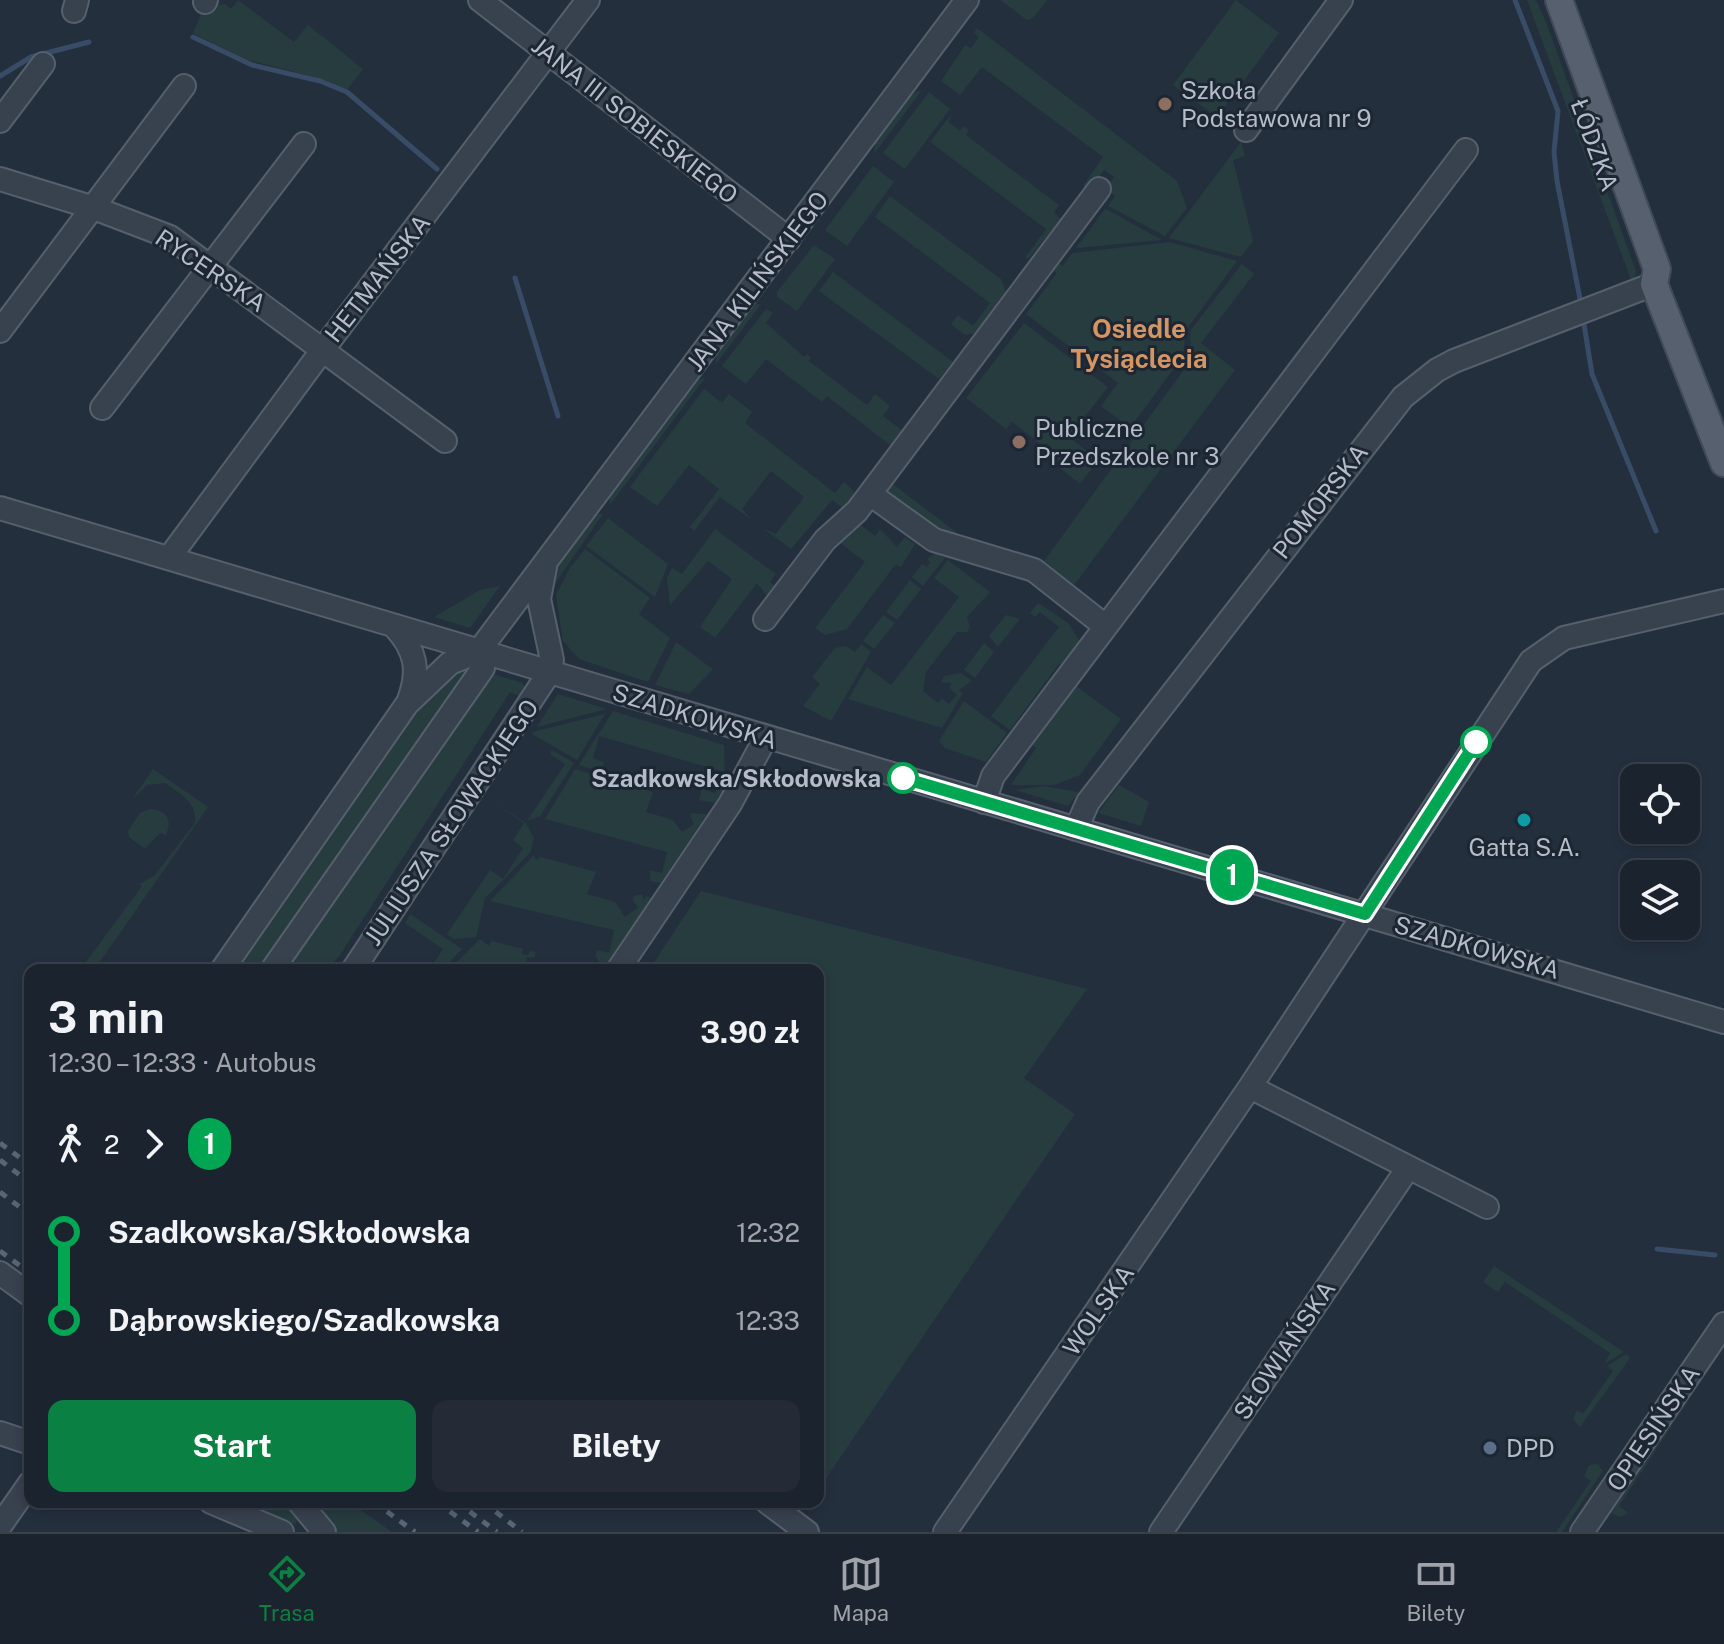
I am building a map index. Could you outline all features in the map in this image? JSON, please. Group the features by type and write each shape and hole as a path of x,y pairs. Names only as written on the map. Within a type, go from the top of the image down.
{"main road":[{"name":"ŁÓDZKA","path":"1542,0 1643,276 1654,284 1724,463"},
{"name":"ŁÓDZKA","path":"1559,0 1657,269 1654,284"}],"street":[{"name":"JANA III SOBIESKIEGO","path":"480,0 789,239"},
{"name":"HETMAŃSKA","path":"169,558 588,0"},
{"name":"JANA KILIŃSKIEGO","path":"276,964 546,562 967,0"},
{"path":"1246,130 1341,0"},
{"path":"0,121 43,64"},
{"path":"0,331 184,86"},
{"path":"102,408 304,144"},
{"path":"984,802 993,776 1466,150"},
{"name":"RYCERSKA","path":"0,179 161,232 324,348 445,441"},
{"path":"765,619 825,540 857,511 1099,189"},
{"name":"POMORSKA","path":"1076,829 1088,802 1403,397 1419,382 1454,361 1654,284"},
{"path":"870,494 934,540 1034,570 1105,626"},
{"name":"SZADKOWSKA","path":"0,508 394,626 480,660 549,673 1720,1019"},
{"name":"JANA KILIŃSKIEGO","path":"546,562 539,599 552,660 549,673"},
{"name":"WOLSKA","path":"945,1532 1250,1087 1513,684 1544,648 1590,630 1724,601"},
{"path":"394,626 408,643 417,667 407,704"},
{"path":"226,964 407,704 450,663 480,660"},
{"name":"JULIUSZA SŁOWACKIEGO","path":"357,964 549,673"},
{"path":"622,964 730,804 766,737"},
{"path":"1250,1087 1487,1207"},
{"name":"SŁOWIAŃSKA","path":"1161,1532 1408,1168"},
{"path":"0,1273 24,1291"},
{"name":"OPIESIŃSKA","path":"1582,1532 1724,1324"},
{"path":"0,1433 24,1441"},
{"path":"0,1526 24,1492"},
{"path":"225,1508 282,1532"},
{"path":"304,1508 324,1532"},
{"path":"775,1508 806,1532"}],"green space":[{"path":"238,0 294,42 308,25 363,69 347,90 315,77 244,59 193,33 204,7 225,4 231,9"},
{"path":"1000,0 1047,0 1033,18 1027,20"},
{"path":"1236,0 1279,33 1217,117 1173,85"},
{"path":"1527,0 1536,0 1546,22 1636,271 1635,279 1631,280"},
{"path":"977,28 1177,181 1187,208 1165,236 1108,206 1115,196 1106,188 1114,177 1104,170 1089,190 1083,186 1103,157 982,67 960,95 941,81 965,45 971,48 979,37 974,33"},
{"path":"922,90 874,154 878,136 897,106"},
{"path":"929,92 950,109 905,169 883,153"},
{"path":"953,112 948,122 960,131 964,126 969,130 966,135 1059,205 1054,213 1061,219 1029,258 1025,258 1046,229 930,142"},
{"path":"1241,142 1245,156 1233,160 1253,241 1241,257 1169,238"},
{"path":"873,166 894,182 847,246 825,230"},
{"path":"890,196 1001,279 1006,292 975,333 965,335 951,324 958,315 973,326 990,303 875,217"},
{"path":"1106,209 1162,240 1076,248"},
{"path":"1170,242 1237,261 1186,330 1183,356 1130,428 1101,406 1118,383 1026,314 1057,273 1049,267 1054,260 1063,266 1072,253"},
{"path":"814,245 835,259 797,311 777,297 777,292"},
{"path":"1242,264 1254,274 1201,343 1235,370 1074,585 1044,561 1191,360 1190,331"},
{"path":"833,272 953,362 939,379 819,291"},
{"path":"761,304 716,364 716,350 749,305"},
{"path":"766,309 773,313 766,323 804,357 807,354 811,357 809,361 867,405 875,394 890,406 883,416 902,430 891,446 827,396 822,402 766,359 746,384 722,366"},
{"path":"1024,323 1108,387 1069,437 1098,460 1080,484 1055,464 1059,458 1012,422 1006,429 966,398"},
{"path":"705,378 610,505 609,491 691,382"},
{"path":"704,389 722,403 729,394 752,412 745,423 835,493 844,482 853,490 854,499 847,511 832,500 791,549 764,529 776,534 804,497 771,471 742,509 752,520 720,497 694,531 690,527 719,489 689,465 657,506 630,487"},
{"path":"889,481 956,532 957,537 952,539 888,501 884,490"},
{"path":"603,514 547,595 557,564 590,517"},
{"path":"608,518 668,564 655,597 586,546"},
{"path":"861,525 875,536 880,529 897,547 905,537 915,544 901,567 895,565 847,629 825,635 815,628 865,562 838,541"},
{"path":"715,529 776,574 770,582 777,588 767,596 757,583 715,638 700,627 732,579 708,561 670,605 667,578 672,568 682,574"},
{"path":"585,549 650,598 639,614 670,638 648,682 579,659 563,641 556,595 570,568"},
{"path":"936,553 945,558 923,586 912,577 922,564 927,567 930,562 927,559"},
{"path":"948,560 990,592 967,617 970,627 967,632 957,632 926,672 923,691 938,703 942,698 949,704 957,695 949,688 952,683 941,682 944,676 961,673 972,681 959,690 963,693 942,728 848,699 867,667 891,685 959,597 934,578"},
{"path":"910,580 921,589 897,620 886,612"},
{"path":"500,586 470,628 434,617 480,590"},
{"path":"1038,603 1068,623 1081,643 1069,660 1058,665 1010,730 991,716 1059,627 1040,612 1035,617 1030,613"},
{"path":"883,615 895,623 874,649 863,641"},
{"path":"1006,615 1020,619 998,647 989,636"},
{"path":"676,642 713,669 689,694 655,685"},
{"path":"984,643 994,652 975,678 964,670"},
{"path":"861,644 871,652 831,721 803,706 820,684 812,677 835,648 846,646 855,652"},
{"path":"463,667 477,669 265,964 234,964 387,747 445,673"},
{"path":"486,672 523,683 526,691 523,698 510,692 338,958 331,964 291,964 307,941 303,938 346,877 350,879 432,761"},
{"path":"1072,683 1121,719 1080,775 1054,785 1011,785 1036,748 1029,742"},
{"path":"558,694 607,709 537,727"},
{"path":"964,701 1007,733 986,762 945,748 939,741"},
{"path":"613,711 724,745 725,787 715,803 699,800 702,789 715,793 721,771 599,736 593,758 604,762 602,772 579,765"},
{"path":"605,714 577,760 532,734 533,732"},
{"path":"552,750 574,763 540,816 527,821 565,764 550,754"},
{"path":"153,769 208,807 98,964 84,964 142,886 139,884 154,876 195,823 190,804 165,783 147,785 131,801"},
{"path":"575,769 653,792 646,812 673,820 682,832 694,824 689,813 707,814 661,883 650,881 650,870 662,873 667,852 545,819"},
{"path":"1119,785 1149,802 1141,826 1098,813"},
{"path":"1044,786 1079,792 1068,806 1015,790"},
{"path":"488,798 526,823 534,838 530,853 485,898 476,937 454,939 447,934 490,870 503,879 523,848 513,840 524,823"},
{"path":"150,809 164,813 169,824 166,835 160,833 145,849 129,837 128,831 140,813"},
{"path":"534,855 536,860 541,857 596,872 587,894 615,902 625,917 638,908 632,899 636,895 642,895 644,900 646,896 655,899 612,964 599,962 596,956 597,950 609,953 614,930 490,901"},
{"path":"701,891 1087,989 1024,1078 1075,1114 824,1481 824,964 653,964"},
{"path":"410,914 462,949 448,964 433,964 443,949 405,923"},
{"path":"480,939 489,946 491,941 523,949 522,954 536,952 534,958 527,957 525,964 455,964"},
{"path":"1494,1266 1624,1352 1604,1364 1610,1353 1505,1282 1498,1292 1483,1282"},
{"path":"1724,1347 1619,1506 1628,1513 1620,1517 1611,1513"},
{"path":"1626,1354 1630,1358 1580,1427 1573,1419 1577,1410 1583,1414 1613,1371 1607,1366"},
{"path":"1597,1464 1603,1471 1562,1532 1556,1532 1591,1481 1584,1476 1589,1465"},
{"path":"249,1508 293,1508 298,1516 296,1524 288,1524"},
{"path":"316,1508 358,1508 392,1532 335,1532"}],"waterway":[{"path":"1515,0 1558,111 1554,152 1557,181 1581,304"},
{"path":"193,37 252,65 320,81 347,92 437,169"},
{"path":"0,76 31,57 89,42"},
{"path":"515,278 558,416"},
{"path":"1583,318 1592,374 1656,531"},
{"path":"1657,1249 1715,1255"}],"railway":[{"path":"0,1143 24,1161"},
{"path":"0,1160 24,1178"},
{"path":"0,1192 24,1210"},
{"path":"0,1251 24,1269"},
{"path":"382,1508 415,1532"},
{"path":"445,1508 478,1532"},
{"path":"465,1508 497,1532"},
{"path":"491,1508 522,1532"}],"bus line":[{"name":"1","path":"903,778 1365,914 1476,742"}],"place":[{"name":"Szkoła Podstawowa nr 9","path":"1165,104"},
{"name":"Publiczne Przedszkole nr 3","path":"1019,442"},
{"name":"Szadkowska/Skłodowska","path":"903,778"},
{"name":"Gatta S.A.","path":"1524,820"},
{"name":"DPD","path":"1490,1448"}],"district":[{"name":"Osiedle Tysiąclecia","path":"1139,343"}]}
